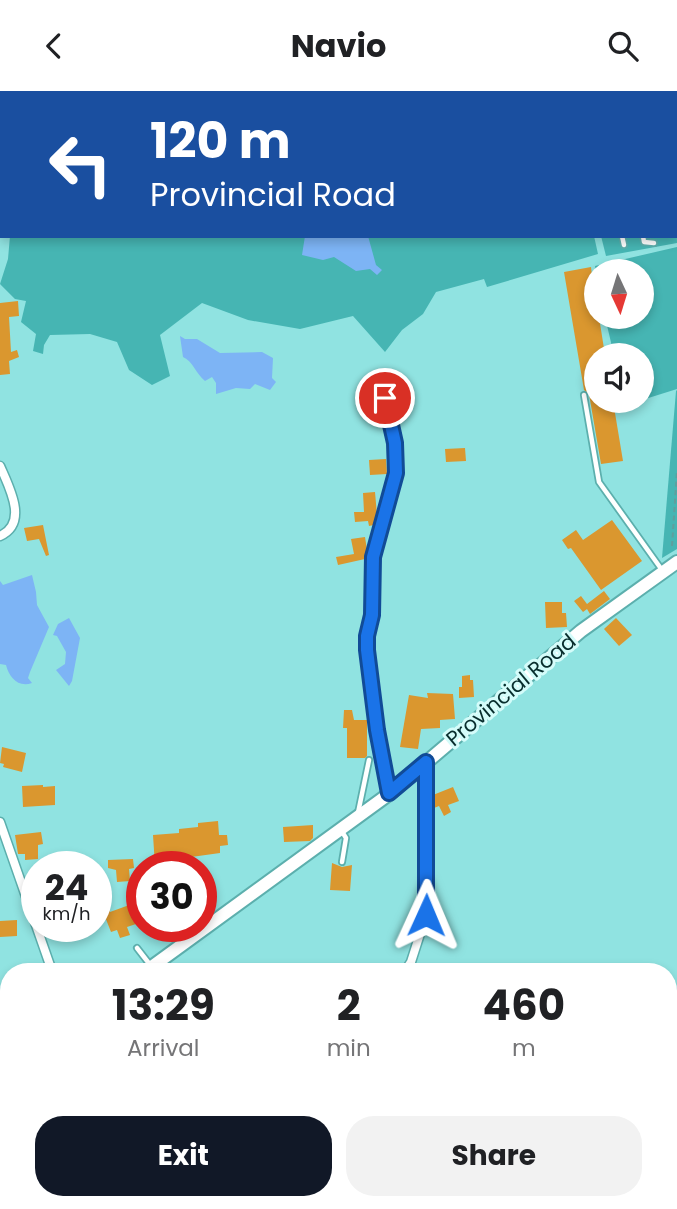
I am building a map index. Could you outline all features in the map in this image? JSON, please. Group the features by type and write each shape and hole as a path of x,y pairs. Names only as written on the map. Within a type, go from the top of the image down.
{"main road":[{"name":"Provincial Road","path":"156,963 357,818 581,631 677,562"}],"street":[{"path":"385,398 395,443 396,473 373,557 372,615 367,650 377,730 389,793"},
{"path":"0,465 16,515 13,527 0,536"},
{"path":"410,963 426,915 426,762"},
{"path":"0,822 21,886"},
{"path":"41,942 49,963"}],"lane":[{"path":"622,238 624,245"},
{"path":"643,238 644,242 654,243"},
{"path":"587,413 599,482 663,571"},
{"path":"357,818 369,760"},
{"path":"341,829 346,838 342,862"},
{"path":"137,948 145,963"}],"path":[{"path":"672,546 677,471"}],"shaded area":[{"path":"10,238 594,238 598,254 487,287 484,279 436,292 423,314 402,330 385,352 353,316 300,329 248,320 202,303 160,335 170,376 152,385 129,370 117,342 90,334 50,335 44,345 43,354 33,351 36,334 21,322 26,301 15,299 0,284 8,259"},
{"path":"305,238 369,238 376,265 382,270 377,275 370,269 356,271 334,257 323,260 302,255"},
{"path":"602,238 677,238 677,243 606,256"},
{"path":"677,247 677,389 654,396 654,343 611,343 608,329 654,329 654,259 625,259"},
{"path":"180,336 197,339 220,353 262,352 273,358 272,378 276,382 270,390 255,384 250,389 236,388 216,394 216,383 212,377 205,381 183,357"},
{"path":"676,391 677,549 662,558"},
{"path":"32,575 37,605 49,627 28,678 32,683 22,684 9,674 6,665 0,664 0,581 3,585"},
{"path":"69,618 80,638 69,686 56,670 65,664 66,652 57,636 53,635 58,624"}],"building":[{"path":"584,268 584,329 601,329 603,343 584,343 584,390 564,272"},
{"path":"18,301 19,316 9,317 11,352 17,350 19,357 9,361 10,374 0,375 0,303"},
{"path":"592,413 615,413 623,461 601,464"},
{"path":"465,448 466,461 446,462 445,449"},
{"path":"386,459 387,474 370,475 369,460"},
{"path":"375,492 377,515 374,525 369,526 368,521 355,522 354,512 364,512 363,493"},
{"path":"612,520 642,561 601,590 571,548 568,549 562,540 576,530 583,540"},
{"path":"43,525 49,555 46,556 39,539 27,541 24,528"},
{"path":"365,537 365,559 338,565 336,557 354,554 351,539"},
{"path":"604,591 610,599 590,614 587,609 583,612 574,601 581,596 587,604"},
{"path":"545,602 562,602 562,613 566,613 567,627 546,628"},
{"path":"616,618 632,635 619,646 604,629"},
{"path":"470,675 474,697 459,698 462,676"},
{"path":"427,693 453,694 455,719 440,720 440,728 421,729 418,749 400,747 409,695 428,698"},
{"path":"344,710 352,710 354,720 367,720 365,758 347,758 347,728 343,728"},
{"path":"2,747 26,753 22,772 3,767 4,764 0,763"},
{"path":"22,786 55,786 55,805 23,807"},
{"path":"453,787 459,801 448,805 451,812 444,816 439,806 434,808 433,795"},
{"path":"218,821 219,835 227,835 228,845 220,846 220,853 154,851 153,835 179,833 179,829 198,827 198,823"},
{"path":"313,825 313,838 310,841 284,842 283,827"},
{"path":"41,832 43,844 38,845 38,851 21,851 21,854 18,854 15,835"},
{"path":"126,859 126,881 117,882 112,860"},
{"path":"332,863 342,867 352,865 350,891 330,890"},
{"path":"126,906 126,936 120,938 117,930 112,932 112,911"},
{"path":"17,920 17,936 0,937 0,921"}],"route":[{"path":"385,398 395,443 396,473 373,557 372,615 367,650 377,730 389,793 426,762 426,915"}]}
